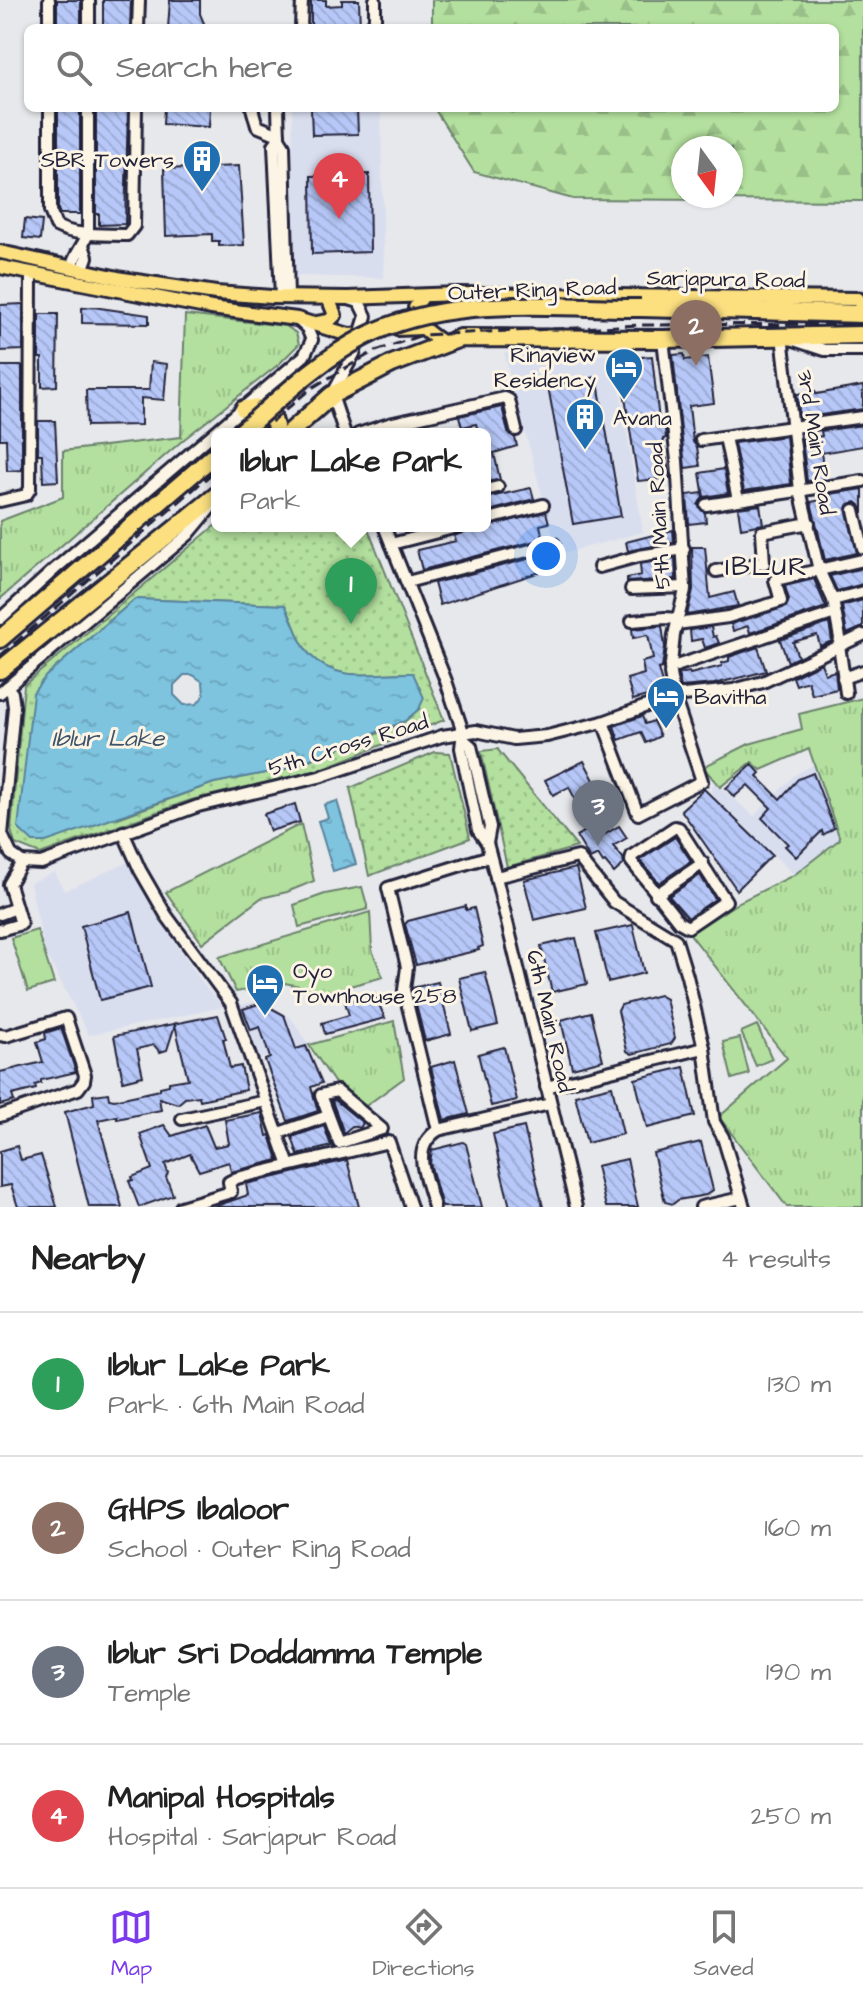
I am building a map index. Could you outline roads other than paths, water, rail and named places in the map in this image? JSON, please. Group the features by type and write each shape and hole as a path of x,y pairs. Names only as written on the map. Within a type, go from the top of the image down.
{"highway":[{"name":"Outer Ring Road","path":"246,428 338,353 365,336 414,319 485,308 862,305"},
{"path":"295,428 332,395 392,364 460,338 663,339 863,335"},
{"path":"244,409 265,408 271,412 274,428"},
{"path":"0,639 211,458"},
{"path":"0,670 211,500"}],"main road":[{"path":"0,252 76,270 216,293 328,298 335,315 324,323 317,323"},
{"path":"0,267 211,308 297,319 349,335 407,327 422,328 443,343"},
{"name":"Sarjapura Road","path":"328,298 458,294 862,305"},
{"path":"422,297 415,308 422,328"}],"street":[{"path":"49,0 49,24"},
{"path":"89,0 89,24"},
{"path":"138,24 139,0"},
{"path":"301,24 302,0"},
{"path":"368,0 370,24"},
{"path":"372,24 375,0"},
{"path":"50,112 52,219 56,226 65,231 88,234 127,235 134,226 136,112"},
{"path":"76,270 75,253 88,234 88,112"},
{"path":"253,112 257,126 279,136"},
{"path":"278,112 279,136 274,145 284,297"},
{"path":"0,501 23,496 30,489 31,274"},
{"path":"343,428 332,395 354,354 366,316 359,302 348,298"},
{"path":"222,428 309,351 311,334 297,319"},
{"path":"782,336 824,350 863,350"},
{"name":"3rd Main Road","path":"782,336 800,490 819,570 833,600 846,693"},
{"name":"5th Main Road","path":"603,722 638,814 702,781 674,696 670,668 685,587 663,339"},
{"path":"377,428 505,398 509,400 516,430"},
{"path":"701,440 863,417"},
{"path":"0,619 211,437"},
{"path":"725,437 738,500"},
{"path":"706,505 863,481"},
{"path":"491,489 498,487"},
{"path":"491,518 543,505"},
{"path":"0,930 21,924 9,884 22,862 11,854 2,835 14,707 12,693 4,690 188,535 211,508"},
{"path":"854,510 863,548"},
{"path":"716,571 764,563 762,532 809,523"},
{"name":"6th Main Road","path":"386,532 463,735 461,748 478,830 487,843 496,877 576,1207"},
{"path":"391,544 438,532"},
{"path":"407,582 554,544"},
{"path":"599,567 639,556 684,549"},
{"path":"632,621 665,618 677,622 728,617 781,601 775,580 863,560"},
{"path":"631,589 685,587"},
{"path":"833,600 863,592"},
{"path":"670,668 835,613"},
{"name":"5th Cross Road","path":"22,862 41,863 198,806 319,777 442,736 476,731 514,739 547,736 603,722 674,696 733,690 763,682 863,635"},
{"path":"843,678 863,671"},
{"path":"676,940 688,927 726,901 679,828 671,828 630,858 656,895 679,922 688,927"},
{"path":"123,832 166,915 231,1003 287,1160"},
{"path":"438,1130 404,990 407,967 388,888 490,856"},
{"path":"496,877 578,857 614,902 676,940 704,1048 714,1122 723,1137 742,1202 701,1207"},
{"path":"656,895 703,863"},
{"path":"0,914 16,908"},
{"path":"0,1035 6,1036 66,1018 85,1075 78,1089 0,1116"},
{"path":"546,1087 704,1048"},
{"path":"337,1091 382,1129 339,1143 328,1116 321,1095 337,1091"},
{"path":"182,1119 266,1101"},
{"path":"434,1207 420,1152 428,1136 438,1130 550,1104"},
{"path":"279,1133 328,1116"},
{"path":"181,1207 231,1192 229,1182 237,1178 389,1142 411,1207"}],"water":[{"name":"Iblur Lake","path":"135,599 285,605 303,645 322,665 359,675 413,673 424,698 419,709 405,721 286,769 214,783 46,842 33,842 18,828 33,693 46,676","holes":["184,675 193,675 203,682 204,695 197,704 184,705 174,695 174,685"]},
{"path":"337,801 356,864 333,871 318,821 328,818 324,805"}],"railway":[{"path":"265,428 310,389 373,352 422,335 642,325 863,324"},
{"path":"0,656 211,474"}],"place":[{"name":"SBR Towers","path":"202,193"},
{"name":"Manipal Hospitals","path":"339,219"},
{"name":"GHPS Ibaloor","path":"696,366"},
{"name":"Ringview Residency","path":"624,401"},
{"name":"Avana","path":"585,451"},
{"name":"Iblur Lake Park","path":"351,624"},
{"name":"Bavitha","path":"666,730"},
{"name":"Iblur Sri Doddamma Temple","path":"598,846"},
{"name":"Oyo Townhouse 258","path":"265,1017"}],"district":[{"name":"IBLUR","path":"767,566"}]}
